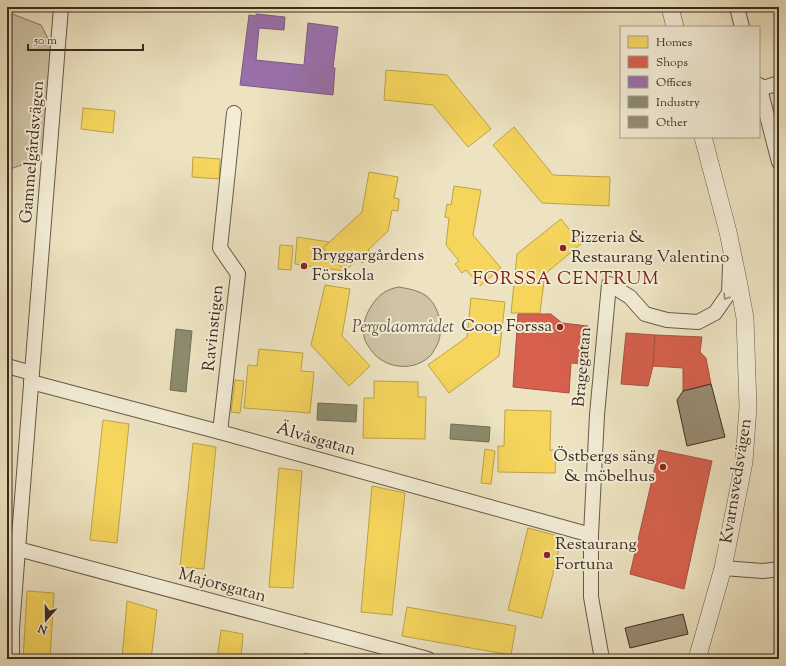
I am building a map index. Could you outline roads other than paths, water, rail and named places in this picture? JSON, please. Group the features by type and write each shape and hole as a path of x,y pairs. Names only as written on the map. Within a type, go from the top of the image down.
{"street":[{"name":"Gammelgårdsvägen","path":"12,659 10,629 12,548 40,285 62,7"},
{"path":"670,7 675,26"},
{"path":"737,7 742,26"},
{"path":"779,83 760,87 779,162"},
{"name":"Ravinstigen","path":"220,432 238,274 220,248 234,113"},
{"name":"Kvarnsvedsvägen","path":"697,659 723,568 744,462 748,407 745,318 728,232 703,138"},
{"name":"Bragegatan","path":"602,659 591,597 591,535 597,415 609,284 630,297 645,314 667,320 698,322 715,313 729,293 728,232"},
{"name":"Älvåsgatan","path":"7,366 31,377 220,432 591,535"},
{"name":"Majorsgatan","path":"12,548 428,659"},
{"path":"723,568 763,572 779,569"}],"place":[{"name":"Pizzeria & Restaurang Valentino","path":"563,248"},
{"name":"Bryggargårdens Förskola","path":"304,266"},
{"name":"Coop Forssa","path":"560,327"},
{"name":"Östbergs säng & möbelhus","path":"663,467"},
{"name":"Restaurang Fortuna","path":"547,555"}],"district":[{"name":"FORSSA CENTRUM","path":"566,280"}],"park label":[{"name":"Pergolaområdet","path":"403,328"}]}
